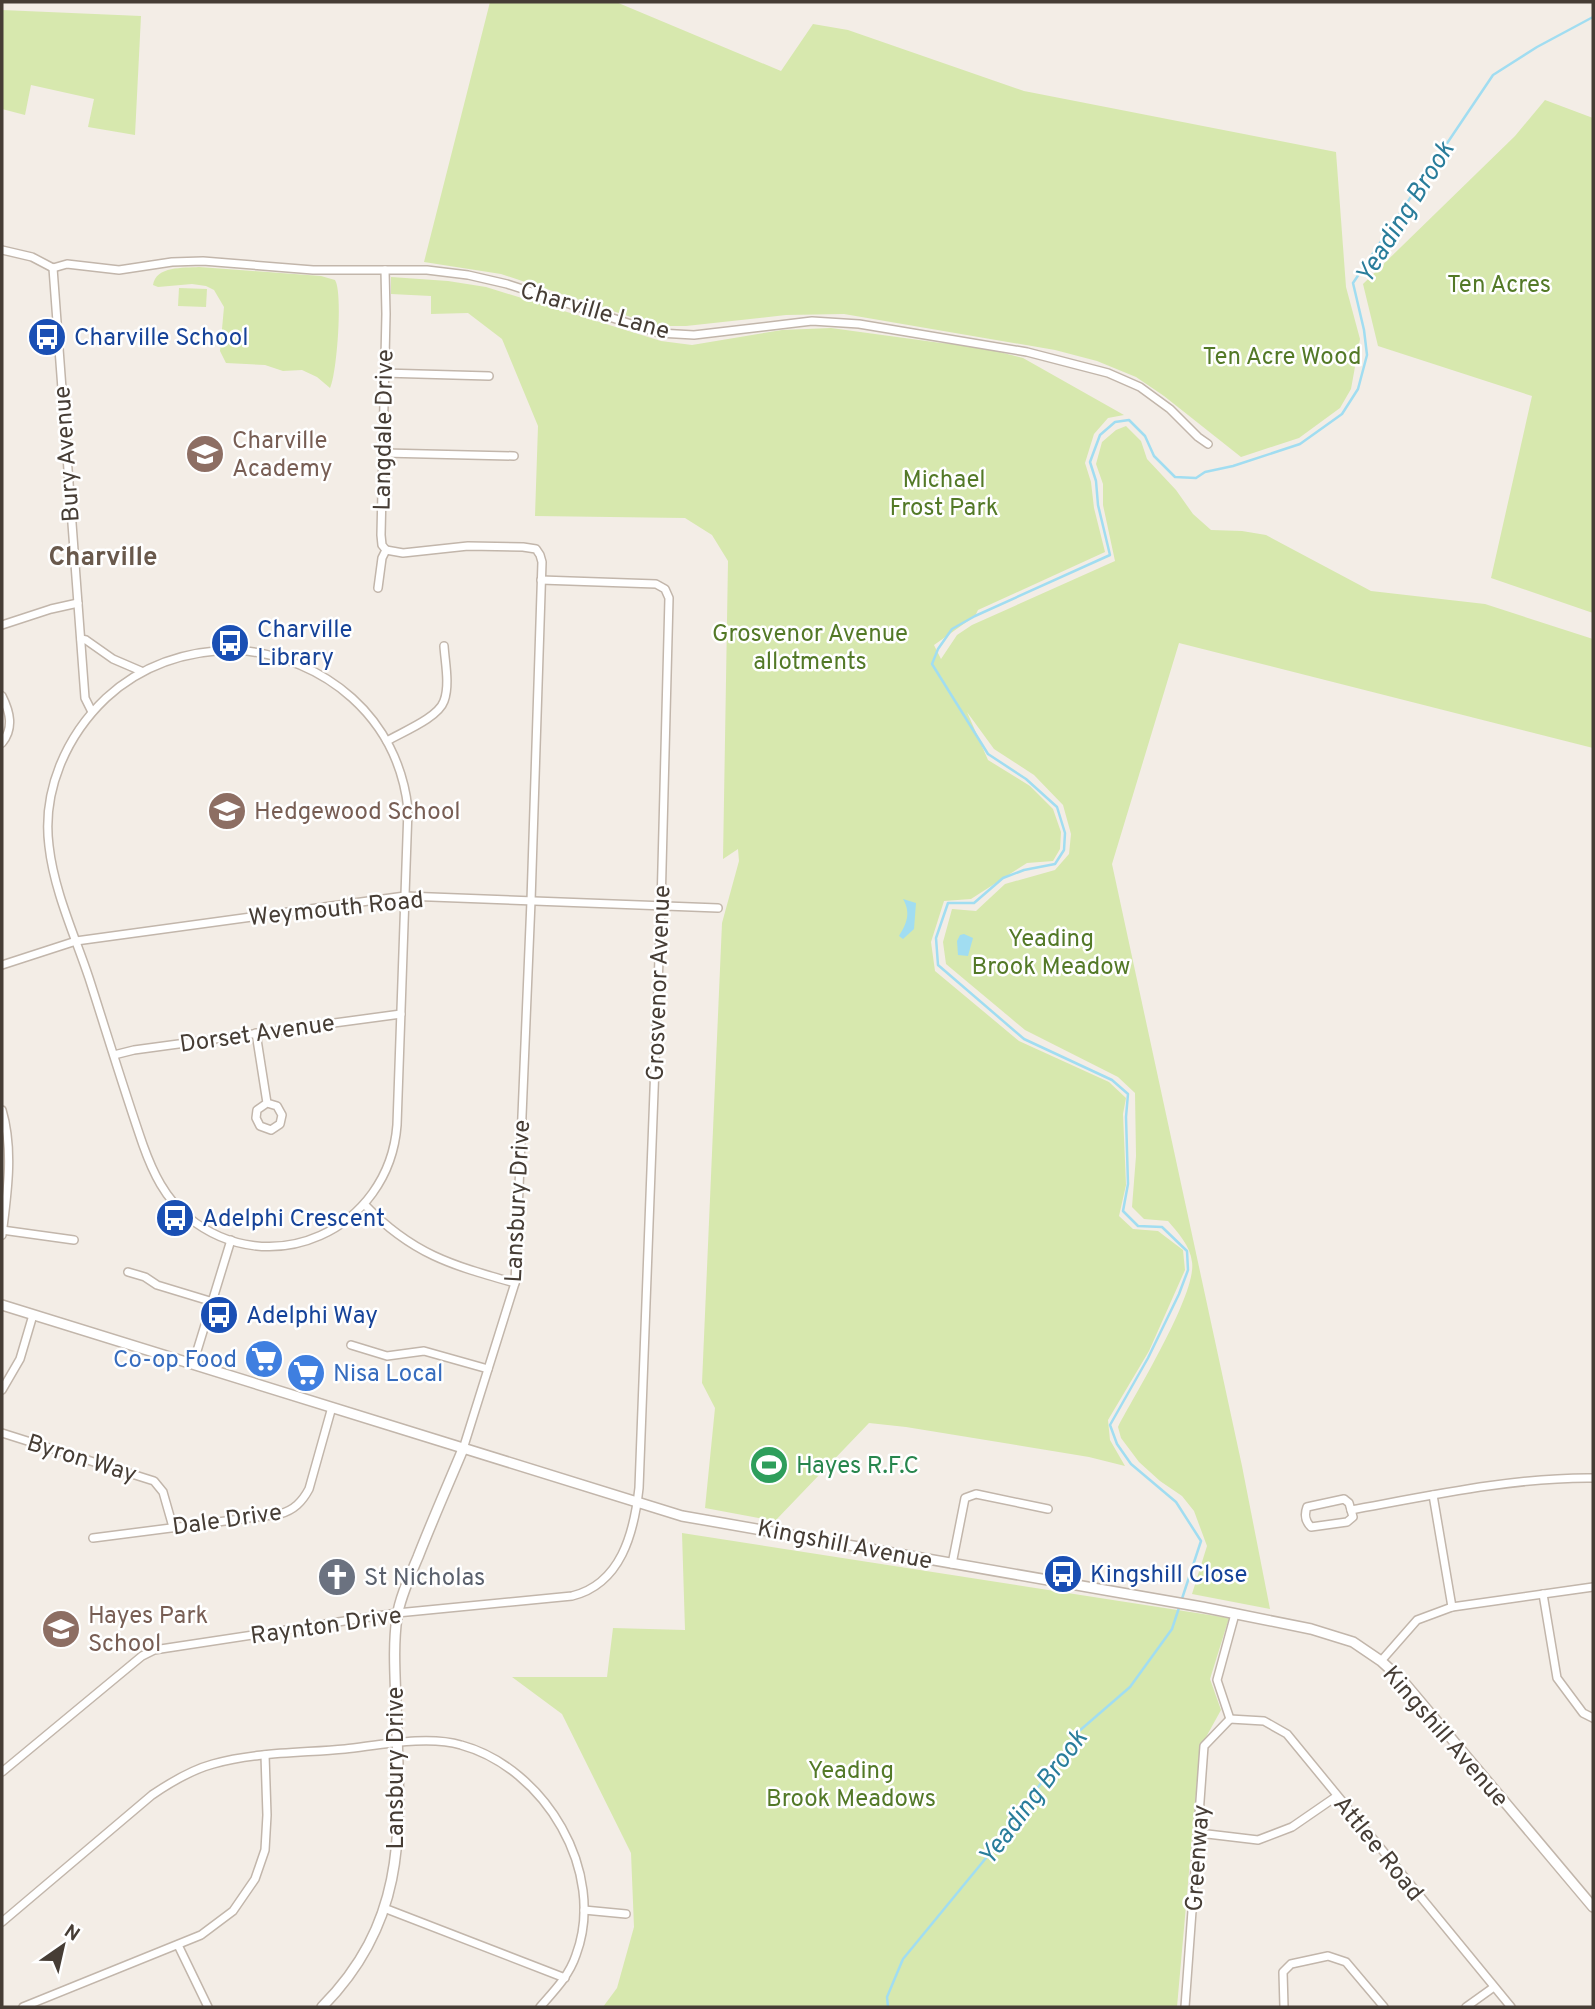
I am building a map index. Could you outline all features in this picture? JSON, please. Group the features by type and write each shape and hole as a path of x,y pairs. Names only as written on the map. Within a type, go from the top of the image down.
{"street":[{"name":"Charville Lane","path":"2,250 32,257 52,268 66,264 119,270 172,262 203,261 313,271 448,272 488,279 659,333 694,335 800,321 837,321 1027,352 1108,373 1140,387 1170,409 1208,444"},
{"name":"Bury Avenue","path":"52,268 86,698 92,712"},
{"name":"Langdale Drive","path":"378,588 382,558 386,550 382,545 381,535 385,270"},
{"path":"383,373 489,376"},
{"path":"384,453 514,456"},
{"name":"Lansbury Drive","path":"322,2007 349,1976 364,1952 392,1883 399,1839 394,1656 397,1614 463,1449 515,1283 531,901 540,555 531,547 489,545 403,553 386,550"},
{"name":"Grosvenor Avenue","path":"541,580 656,584 669,595 661,906 638,1503"},
{"path":"2,625 78,603"},
{"path":"81,639 86,639 113,659 141,671"},
{"path":"387,741 440,708 446,693 444,646"},
{"path":"237,650 273,654 311,669 341,688 370,717 387,741 406,795 408,819 396,1137 387,1168 365,1205 343,1225 311,1240 265,1246 231,1240 211,1232 188,1216 163,1190 143,1145 51,862 48,817 52,792 63,757 92,712 122,684 141,671 202,651 237,650"},
{"path":"2,696 10,724 2,743"},
{"name":"Weymouth Road","path":"2,965 76,941 405,896 718,908"},
{"name":"Dorset Avenue","path":"114,1055 134,1050 401,1014"},
{"path":"256,1033 267,1103"},
{"path":"2,1110 8,1151 2,1236"},
{"path":"365,1205 397,1235 425,1253 515,1283"},
{"path":"2,1230 74,1240"},
{"path":"193,1364 231,1240"},
{"path":"128,1272 145,1277 157,1285 213,1302"},
{"name":"Kingshill Avenue","path":"2,1305 681,1516 1168,1601 1311,1629 1353,1642 1381,1661 1403,1681 1593,1907"},
{"path":"2,1390 20,1359 33,1315"},
{"path":"351,1345 387,1356 424,1351 488,1369"},
{"name":"Dale Drive","path":"93,1538 280,1514 295,1507 309,1489 332,1407"},
{"name":"Byron Way","path":"2,1433 150,1479 163,1492 173,1527"},
{"path":"1351,1510 1433,1495 1565,1477 1593,1478"},
{"path":"952,1564 965,1498 976,1494 1048,1509"},
{"path":"1433,1495 1452,1607"},
{"path":"1344,1499 1351,1510 1353,1517 1347,1522 1311,1527 1304,1513 1307,1507 1344,1499"},
{"name":"Raynton Drive","path":"2,1772 149,1651 397,1614 562,1598 587,1592 604,1581 615,1569 625,1548 638,1503"},
{"path":"1381,1661 1417,1620 1452,1607 1593,1587"},
{"path":"1543,1594 1557,1678 1583,1713 1593,1718"},
{"path":"1230,1718 1217,1680 1235,1614"},
{"name":"Attlee Road","path":"1230,1718 1264,1721 1287,1734 1511,2007"},
{"name":"Greenway","path":"1185,2007 1204,1746 1230,1718"},
{"path":"2,1922 163,1787 202,1767 265,1755 445,1742 465,1746 497,1762 526,1784 553,1814 573,1849 582,1886 583,1910 579,1947 565,1978 540,2007"},
{"path":"23,2007 201,1935 227,1917 255,1879 267,1841 265,1755"},
{"path":"1199,1833 1258,1840 1292,1827 1337,1796"},
{"path":"384,1908 565,1978"},
{"path":"583,1910 626,1914"},
{"path":"178,1945 208,2007"},
{"path":"1284,2007 1283,1972 1291,1964 1328,1956 1346,1962 1384,2007"},
{"path":"1466,2007 1494,1987"}],"green space":[{"name":"Ten Acre Wood","path":"490,2 616,2 781,71 813,24 848,30 1024,91 1336,152 1346,287 1360,339 1351,389 1340,408 1299,438 1241,457 1136,377 1097,361 1055,350 844,314 786,315 686,326 658,326 501,274 424,262"},
{"path":"2,10 141,16 135,135 88,127 94,99 31,85 25,115 2,109"},
{"name":"Ten Acres","path":"1545,100 1593,118 1593,613 1491,578 1532,396 1378,346 1363,284 1515,136"},
{"path":"199,267 321,276 335,280 339,300 338,333 330,388 317,377 302,370 283,371 265,365 226,363 220,351 224,307 214,290 192,284 158,287 153,285 159,274 165,271"},
{"path":"391,277 486,287 661,341 692,345 782,330 831,328 973,345 1023,358 1124,415 1108,418 1094,434 1085,463 1105,552 978,610 975,616 934,645 941,659 957,635 972,625 1115,561 1103,505 1103,484 1096,464 1102,442 1116,430 1126,426 1141,441 1147,459 1176,490 1193,514 1211,530 1266,535 1371,591 1485,604 1593,639 1593,748 1179,643 1112,864 1242,1466 1270,1609 1192,1594 1207,1546 1194,1511 1182,1496 1139,1462 1121,1438 1118,1427 1175,1320 1191,1277 1192,1262 1186,1245 1168,1221 1144,1219 1132,1207 1136,1156 1135,1093 1118,1077 1025,1030 946,964 943,942 952,909 976,911 1005,884 1055,870 1069,854 1071,834 1063,805 1034,775 994,749 967,712 988,760 1030,786 1053,809 1061,832 1060,849 1053,861 1027,863 971,899 944,901 931,942 935,971 1019,1041 1109,1082 1126,1098 1123,1114 1126,1185 1119,1216 1133,1229 1158,1231 1183,1250 1185,1270 1149,1351 1108,1420 1110,1440 1125,1466 1089,1457 869,1423 775,1521 705,1508 715,1408 702,1383 722,923 739,861 738,849 723,859 728,561 712,535 685,518 535,516 538,426 502,339 468,313 431,314 431,296 391,294"},
{"path":"179,288 207,289 206,307 178,306"},
{"name":"Yeading Brook Meadows","path":"682,1533 1229,1618 1210,1679 1221,1710 1200,1748 1177,2007 603,2007 617,1988 634,1927 631,1853 562,1714 512,1677 607,1677 613,1628 685,1630"}],"water":[{"path":"903,899 916,903 914,929 903,939 899,936 907,913"},
{"path":"960,935 973,938 968,956 958,955 957,941"}],"waterway":[{"name":"Yeading Brook","path":"888,2007 887,1997 903,1959 995,1847 1078,1732 1130,1687 1172,1629 1201,1541 1176,1502 1131,1464 1117,1444 1110,1425 1148,1358 1188,1270 1187,1251 1162,1227 1138,1226 1123,1211 1128,1184 1128,1094 1112,1080 1024,1039 938,965 936,938 948,903 974,903 1003,878 1024,870 1055,864 1064,850 1065,833 1057,807 1026,779 988,754 932,664 938,649 952,629 1110,555 1090,462 1100,435 1115,422 1129,420 1145,436 1154,456 1175,477 1196,478 1205,472 1233,466 1300,444 1342,414 1358,389 1367,355 1353,283 1493,75 1537,47 1593,17"}],"place":[{"name":"Charville School","path":"47,337"},
{"name":"Charville Academy","path":"205,454"},
{"name":"Charville Library","path":"230,643"},
{"name":"Hedgewood School","path":"227,811"},
{"name":"Adelphi Crescent","path":"175,1218"},
{"name":"Adelphi Way","path":"219,1315"},
{"name":"Co-op Food","path":"264,1359"},
{"name":"Nisa Local","path":"306,1373"},
{"name":"Hayes R.F.C","path":"769,1465"},
{"name":"Kingshill Close","path":"1063,1574"},
{"name":"St Nicholas","path":"337,1577"},
{"name":"Hayes Park School","path":"61,1629"}],"district":[{"name":"Charville","path":"103,556"}],"park label":[{"name":"Michael Frost Park","path":"944,493"},
{"name":"Grosvenor Avenue allotments","path":"810,647"},
{"name":"Yeading Brook Meadow","path":"1051,952"}]}
